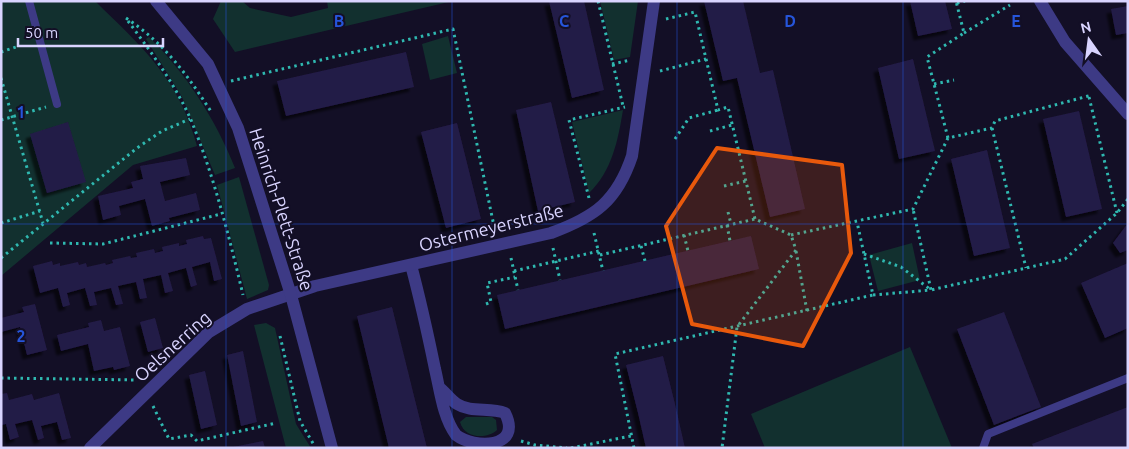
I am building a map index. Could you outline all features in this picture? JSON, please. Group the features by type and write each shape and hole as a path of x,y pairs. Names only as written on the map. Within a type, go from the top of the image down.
{"street":[{"name":"Heinrich-Plett-Straße","path":"156,1 196,47 219,84 252,168 292,295 332,448"},
{"name":"Ostermeyerstraße","path":"292,295 315,286 498,246 570,226 599,209 613,197 625,178 632,156 640,108 649,22 654,1"},
{"path":"1040,1 1065,42 1128,114"},
{"path":"411,265 439,387 448,419 457,436 473,446 493,447 504,442 511,433 510,423 505,413 496,410 474,409 458,404 439,387"},
{"name":"Oelsnerring","path":"90,448 209,332 247,309 292,295"}],"lane":[{"path":"29,1 57,104"},
{"path":"983,448 988,434 1128,378"}],"path":[{"path":"598,1 623,107"},
{"path":"964,33 957,2 965,1"},
{"path":"931,290 913,209 948,138 927,57 1010,5"},
{"path":"666,19 695,12 718,110"},
{"path":"214,117 183,70 163,46 150,34 126,18 162,68 190,119 211,175 245,301"},
{"path":"219,84 453,29 498,246"},
{"path":"1,52 19,46"},
{"path":"660,70 706,59"},
{"path":"1,78 14,116 43,223"},
{"path":"934,84 954,80"},
{"path":"1026,268 992,128 995,121 1089,97 1103,87"},
{"path":"1089,97 1117,213"},
{"path":"1,120 57,104"},
{"path":"599,209 587,196 569,120 623,107 640,108"},
{"path":"675,139 689,118 728,108 755,219"},
{"path":"1,258 162,131 190,119"},
{"path":"710,131 732,125"},
{"path":"948,138 992,128"},
{"path":"724,186 746,181"},
{"path":"634,448 615,354 873,295 931,290 1065,259 1117,213 1128,199"},
{"path":"514,271 556,261 642,246 755,219 791,235 913,209"},
{"path":"1,222 40,211"},
{"path":"728,212 730,241"},
{"path":"50,242 103,244 221,214"},
{"path":"857,222 873,295"},
{"path":"594,233 603,270"},
{"path":"791,235 796,250 807,311"},
{"path":"684,236 688,251"},
{"path":"642,246 645,261"},
{"path":"553,248 560,280"},
{"path":"722,448 737,326 796,250"},
{"path":"864,254 901,267 931,290"},
{"path":"511,258 518,290"},
{"path":"486,304 491,302 487,283 515,276"},
{"path":"280,336 300,421 315,448"},
{"path":"1,378 158,380"},
{"path":"146,392 169,439 191,435 197,441 276,423"},
{"path":"515,439 535,445 569,448 594,446 631,436"}],"highlighted area":[{"path":"717,148 842,165 851,253 803,346 692,324 666,226"}],"green space":[{"path":"1,1 95,1 144,50 169,83 189,122 197,146 133,165 1,276"},
{"path":"221,1 242,1 250,8 291,17 328,8 327,1 453,1 235,52 213,19"},
{"path":"600,1 638,1 630,57 614,60"},
{"path":"448,36 457,73 430,80 422,44"},
{"path":"149,37 163,51 199,98 219,132 235,168 215,175 182,97 146,39"},
{"path":"623,110 619,133 609,165 589,193 572,122"},
{"path":"239,177 269,285 268,290 247,299 217,185"},
{"path":"912,243 920,280 878,291 869,255"},
{"path":"266,323 275,328 296,424 311,448 286,448 254,325"},
{"path":"910,347 952,448 765,448 751,414"},
{"path":"466,417 492,417 496,420 497,430 482,436 471,434 462,427 460,422"}],"building":[{"path":"549,1 584,1 604,90 572,98"},
{"path":"704,1 743,1 760,73 773,70 805,209 770,217 737,78 723,81"},
{"path":"910,1 945,1 952,29 918,36"},
{"path":"1128,6 1128,33 1116,35 1111,9"},
{"path":"406,52 414,87 286,116 277,81"},
{"path":"913,59 935,151 899,159 878,68"},
{"path":"551,102 575,202 538,211 516,110"},
{"path":"1079,111 1102,209 1066,217 1043,119"},
{"path":"68,122 86,182 47,193 30,134"},
{"path":"457,123 481,219 446,228 421,132"},
{"path":"987,150 1010,248 974,256 951,159"},
{"path":"186,158 190,175 160,182 165,201 196,193 200,210 169,218 170,221 152,226 145,199 119,206 121,215 103,220 98,196 133,188 131,182 143,179 140,166"},
{"path":"1128,223 1128,250 1120,253 1113,243"},
{"path":"203,236 204,239 211,238 222,279 214,281 210,262 192,267 197,285 191,287 186,268 168,273 173,291 165,293 161,275 143,279 147,298 140,299 136,282 118,286 123,304 116,305 111,288 94,292 97,305 90,306 85,288 67,293 70,305 63,307 58,288 40,293 33,266 52,261 53,265 60,263 60,266 78,262 79,265 86,263 87,267 105,263 106,265 113,263 112,260 130,256 131,258 137,257 136,253 154,249 155,253 163,251 162,247 179,243 179,246 187,244 186,240"},
{"path":"751,236 759,269 505,329 497,295"},
{"path":"1128,263 1128,328 1105,338 1081,283"},
{"path":"35,304 47,350 27,355 20,327 1,332 1,318 24,312 22,307"},
{"path":"392,307 427,448 389,448 357,316"},
{"path":"1004,312 1041,407 994,425 957,329"},
{"path":"155,318 163,348 148,352 140,322"},
{"path":"101,320 104,331 120,327 130,366 114,370 113,367 94,371 88,344 61,351 57,335 89,327 88,323"},
{"path":"243,351 257,422 241,426 227,355"},
{"path":"663,356 685,448 646,448 626,365"},
{"path":"205,371 217,425 201,429 189,375"},
{"path":"7,393 9,400 32,394 34,400 59,393 71,438 62,440 57,422 41,426 44,438 38,440 32,420 15,424 19,437 10,440 6,424 1,425 1,394"},
{"path":"1128,407 1128,448 1034,448 1032,444"},
{"path":"263,441 265,448 233,448 233,447"}]}
